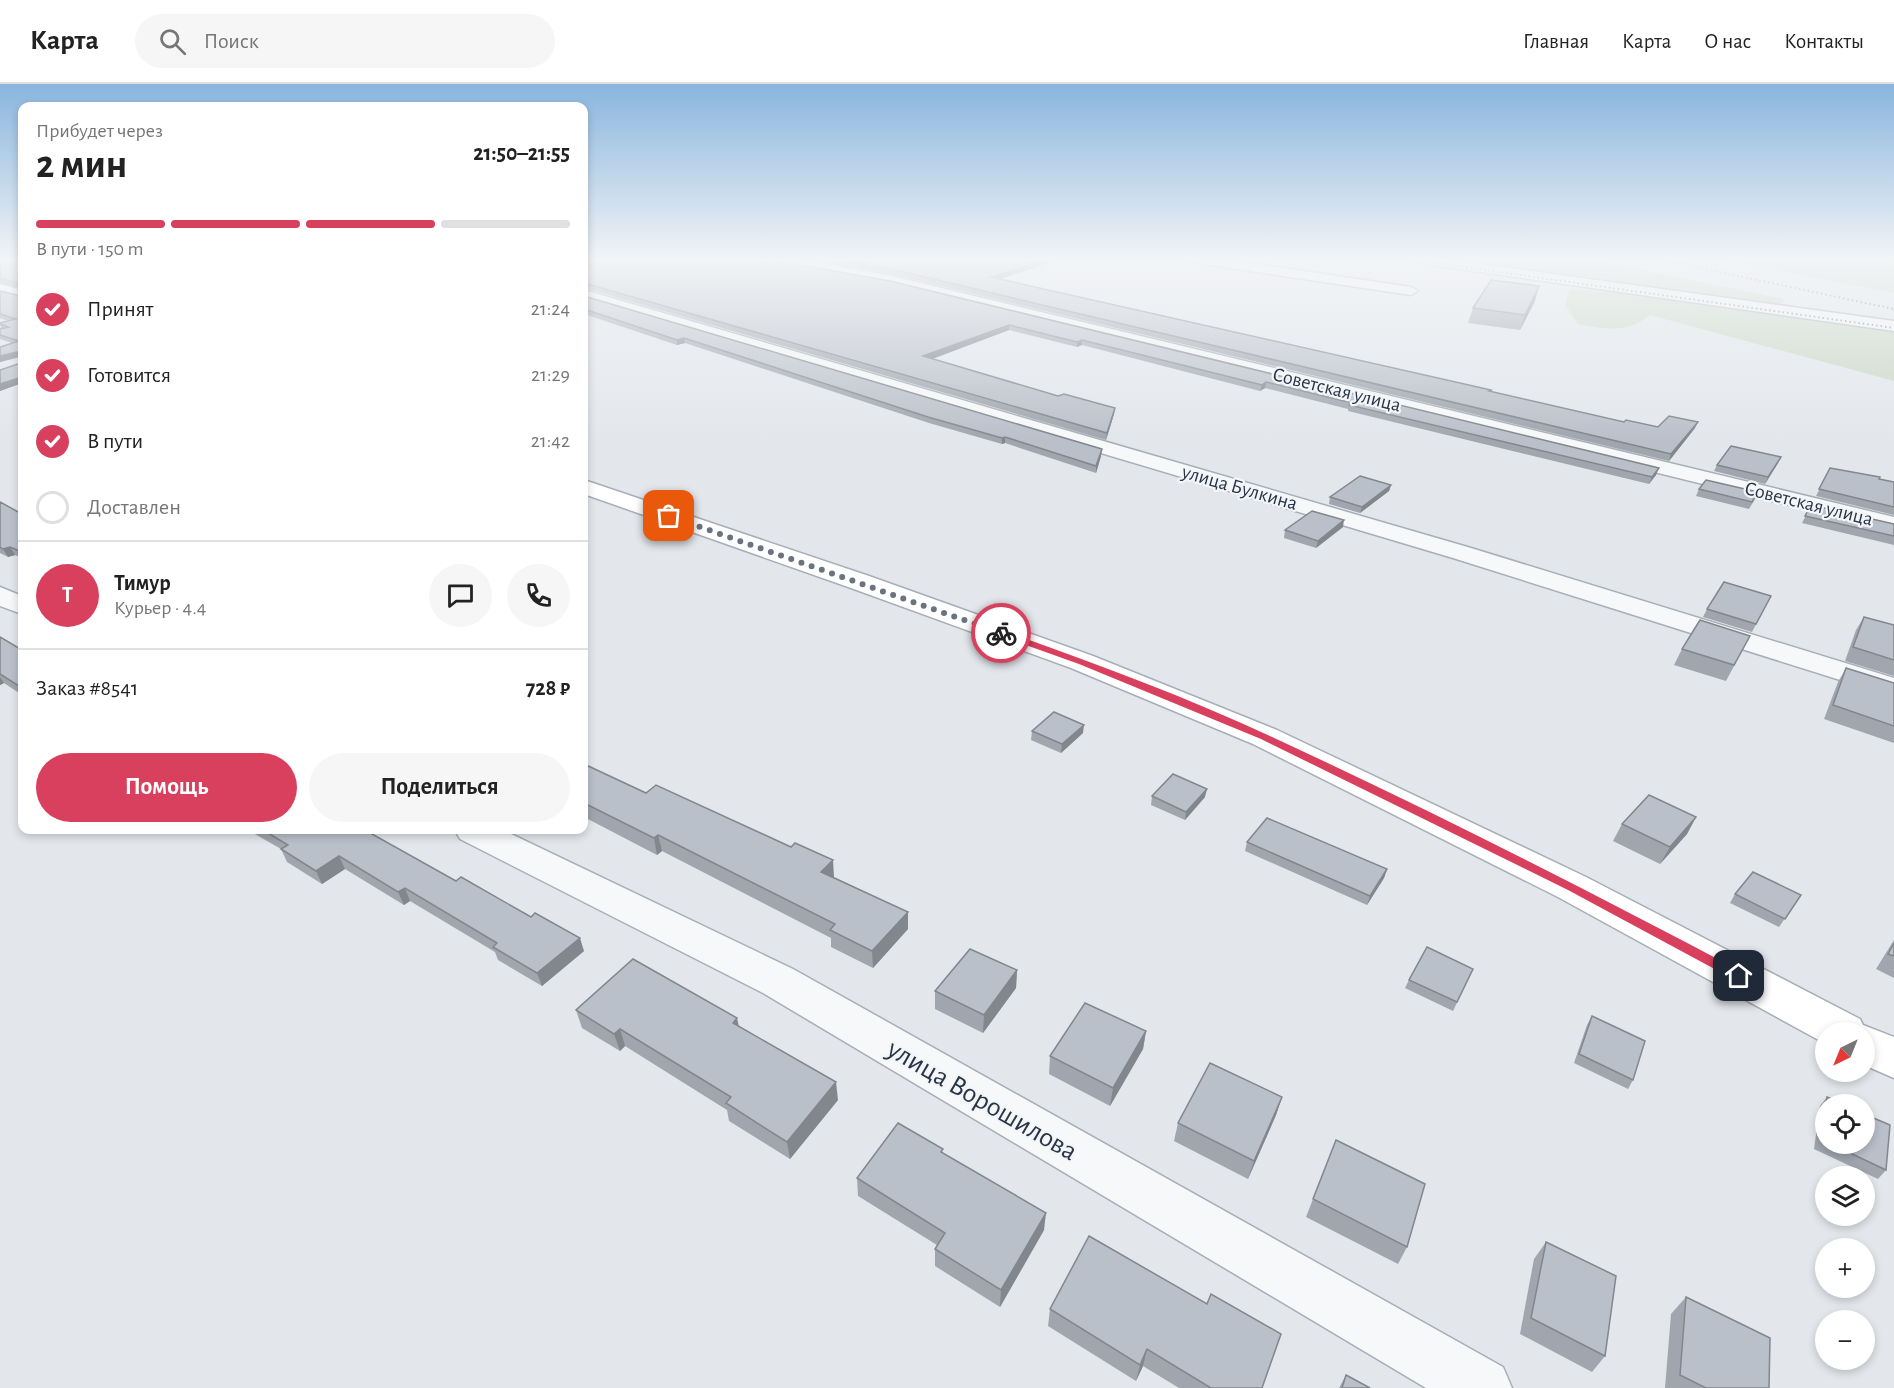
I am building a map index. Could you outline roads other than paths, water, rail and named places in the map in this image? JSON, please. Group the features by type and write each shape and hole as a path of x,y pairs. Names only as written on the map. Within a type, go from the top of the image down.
{"main road":[{"path":"588,488 860,582 1082,662 1265,737 1572,887 1825,1022"},
{"path":"1875,1049 1894,1059"}],"street":[{"name":"улица Булкина","path":"672,320 1451,549 1894,688"},
{"name":"Советская улица","path":"1055,320 1894,524"},
{"path":"1850,320 1894,326"},
{"path":"0,596 18,604"},
{"name":"улица Ворошилова","path":"481,834 778,981 1482,1388"}],"railway":[{"path":"1836,320 1894,328"}]}
